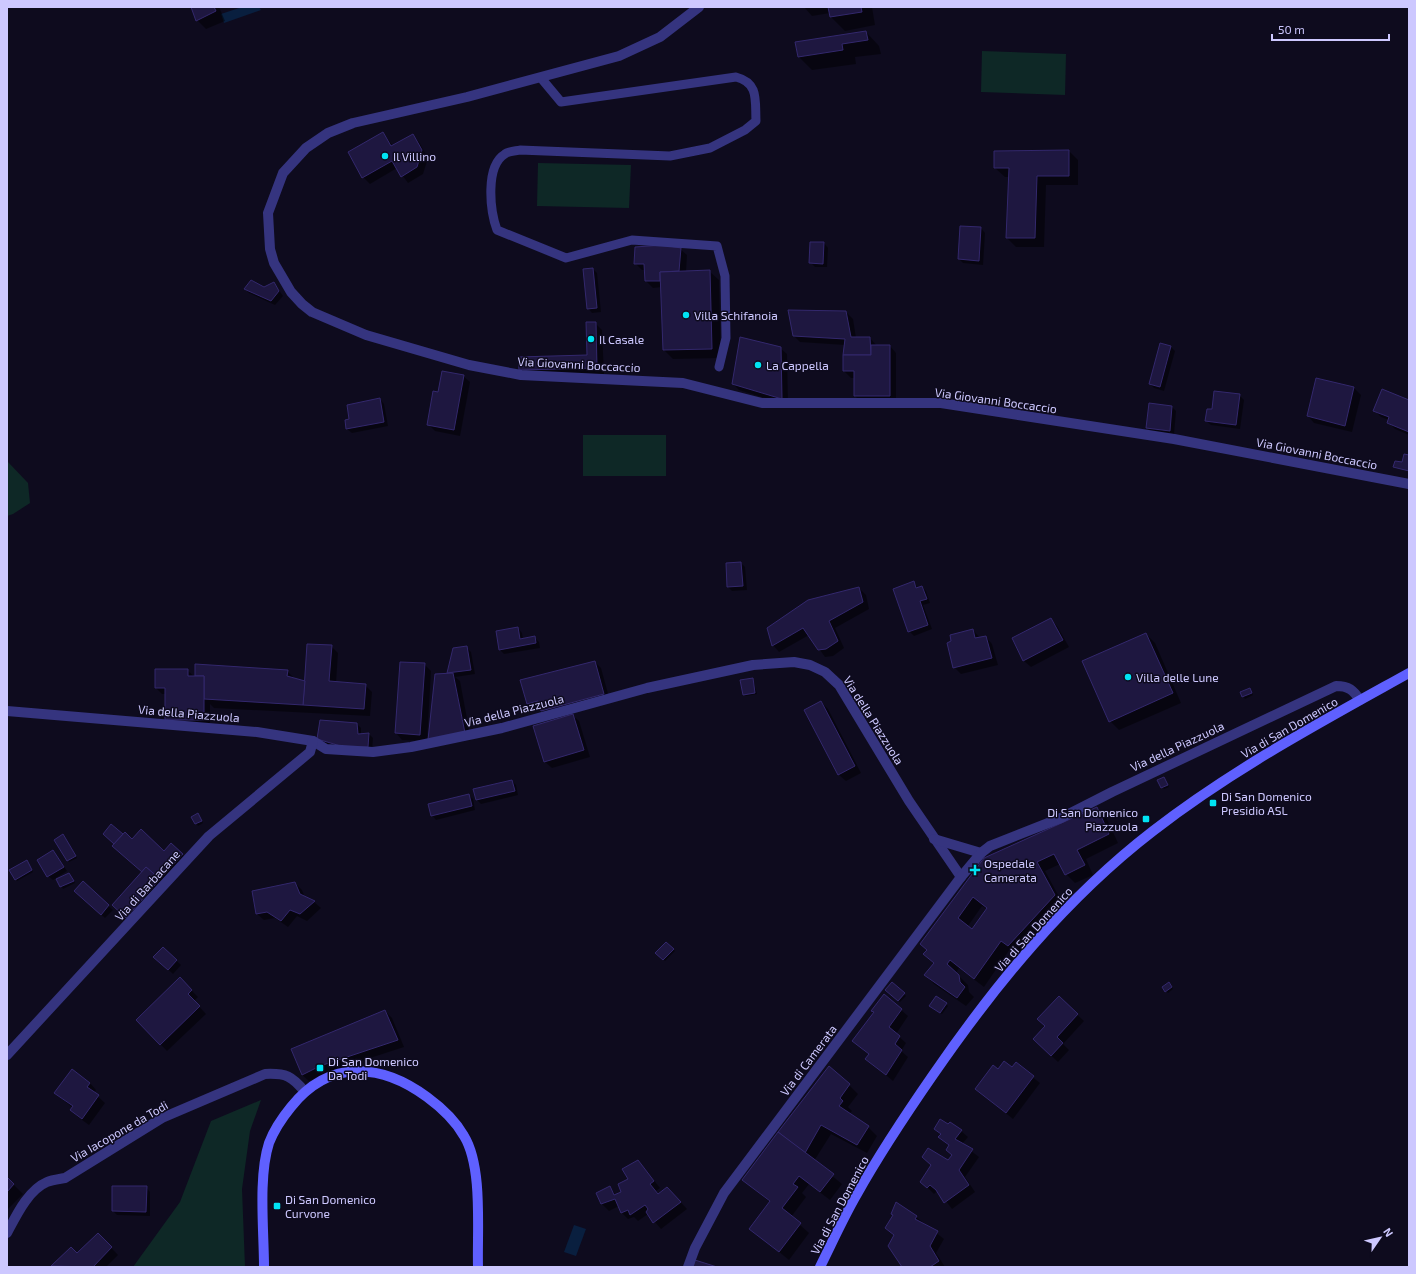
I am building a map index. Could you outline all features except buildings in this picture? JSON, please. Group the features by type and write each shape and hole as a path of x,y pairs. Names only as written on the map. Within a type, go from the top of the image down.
{"main road":[{"name":"Via di San Domenico","path":"820,1267 856,1194 910,1109 966,1027 1023,956 1077,898 1153,831 1191,803 1256,759 1409,673"},
{"path":"264,1267 264,1186 266,1154 281,1121 305,1092 313,1085 333,1074 342,1072 368,1071 400,1079 416,1088 450,1116 465,1137 475,1163 478,1267"}],"street":[{"name":"Via Giovanni Boccaccio","path":"699,7 660,37 619,56 467,97 353,123 328,133 306,148 283,173 268,214 268,234 274,263 291,292 312,312 366,335 469,365 521,375 683,383 762,403 941,403 1174,439 1409,484"},
{"name":"Via della Piazzuola","path":"7,711 257,732 313,742 326,749 373,752 410,747 502,728 655,686 753,665 794,662 810,665 825,672 839,685 909,801 961,877 981,853 990,846 1061,818 1112,792 1336,686 1346,686 1353,690 1360,700"},
{"name":"Via di Barbacane","path":"7,1055 209,836 310,752 313,742"},
{"path":"934,839 981,853"},
{"name":"Via di Camerata","path":"688,1267 698,1243 724,1193 961,877"},
{"name":"Via Iacopone da Todi","path":"7,1233 27,1200 37,1189 47,1182 65,1178 162,1118 265,1074 279,1073 289,1076 305,1092"}],"lane":[{"path":"541,78 561,102 736,77 746,80 754,89 756,121 745,130 710,148 670,156 520,150 505,153 496,164 491,186 493,218 497,230 566,258 632,240 717,246 725,276 726,338 719,367"}],"green space":[{"path":"982,51 1066,54 1065,95 981,92"},
{"path":"538,163 631,165 629,208 537,206"},
{"path":"583,435 666,435 666,476 583,476"},
{"path":"7,461 28,483 30,503 13,514 7,516"},
{"path":"261,1100 250,1131 242,1189 245,1267 133,1267 180,1202 211,1121"}],"water":[{"path":"242,7 259,7 261,10 224,23 221,14"},
{"path":"574,1225 586,1229 576,1256 564,1252"}],"place":[{"name":"Il Villino","path":"385,156"},
{"name":"Villa Schifanoia","path":"686,315"},
{"name":"Il Casale","path":"591,339"},
{"name":"La Cappella","path":"758,365"},
{"name":"Villa delle Lune","path":"1128,677"},
{"name":"Di San Domenico Presidio ASL","path":"1213,803"},
{"name":"Di San Domenico Piazzuola","path":"1146,819"},
{"name":"Ospedale Camerata","path":"975,870"},
{"name":"Di San Domenico Da Todi","path":"320,1068"},
{"name":"Di San Domenico Curvone","path":"277,1206"}]}
